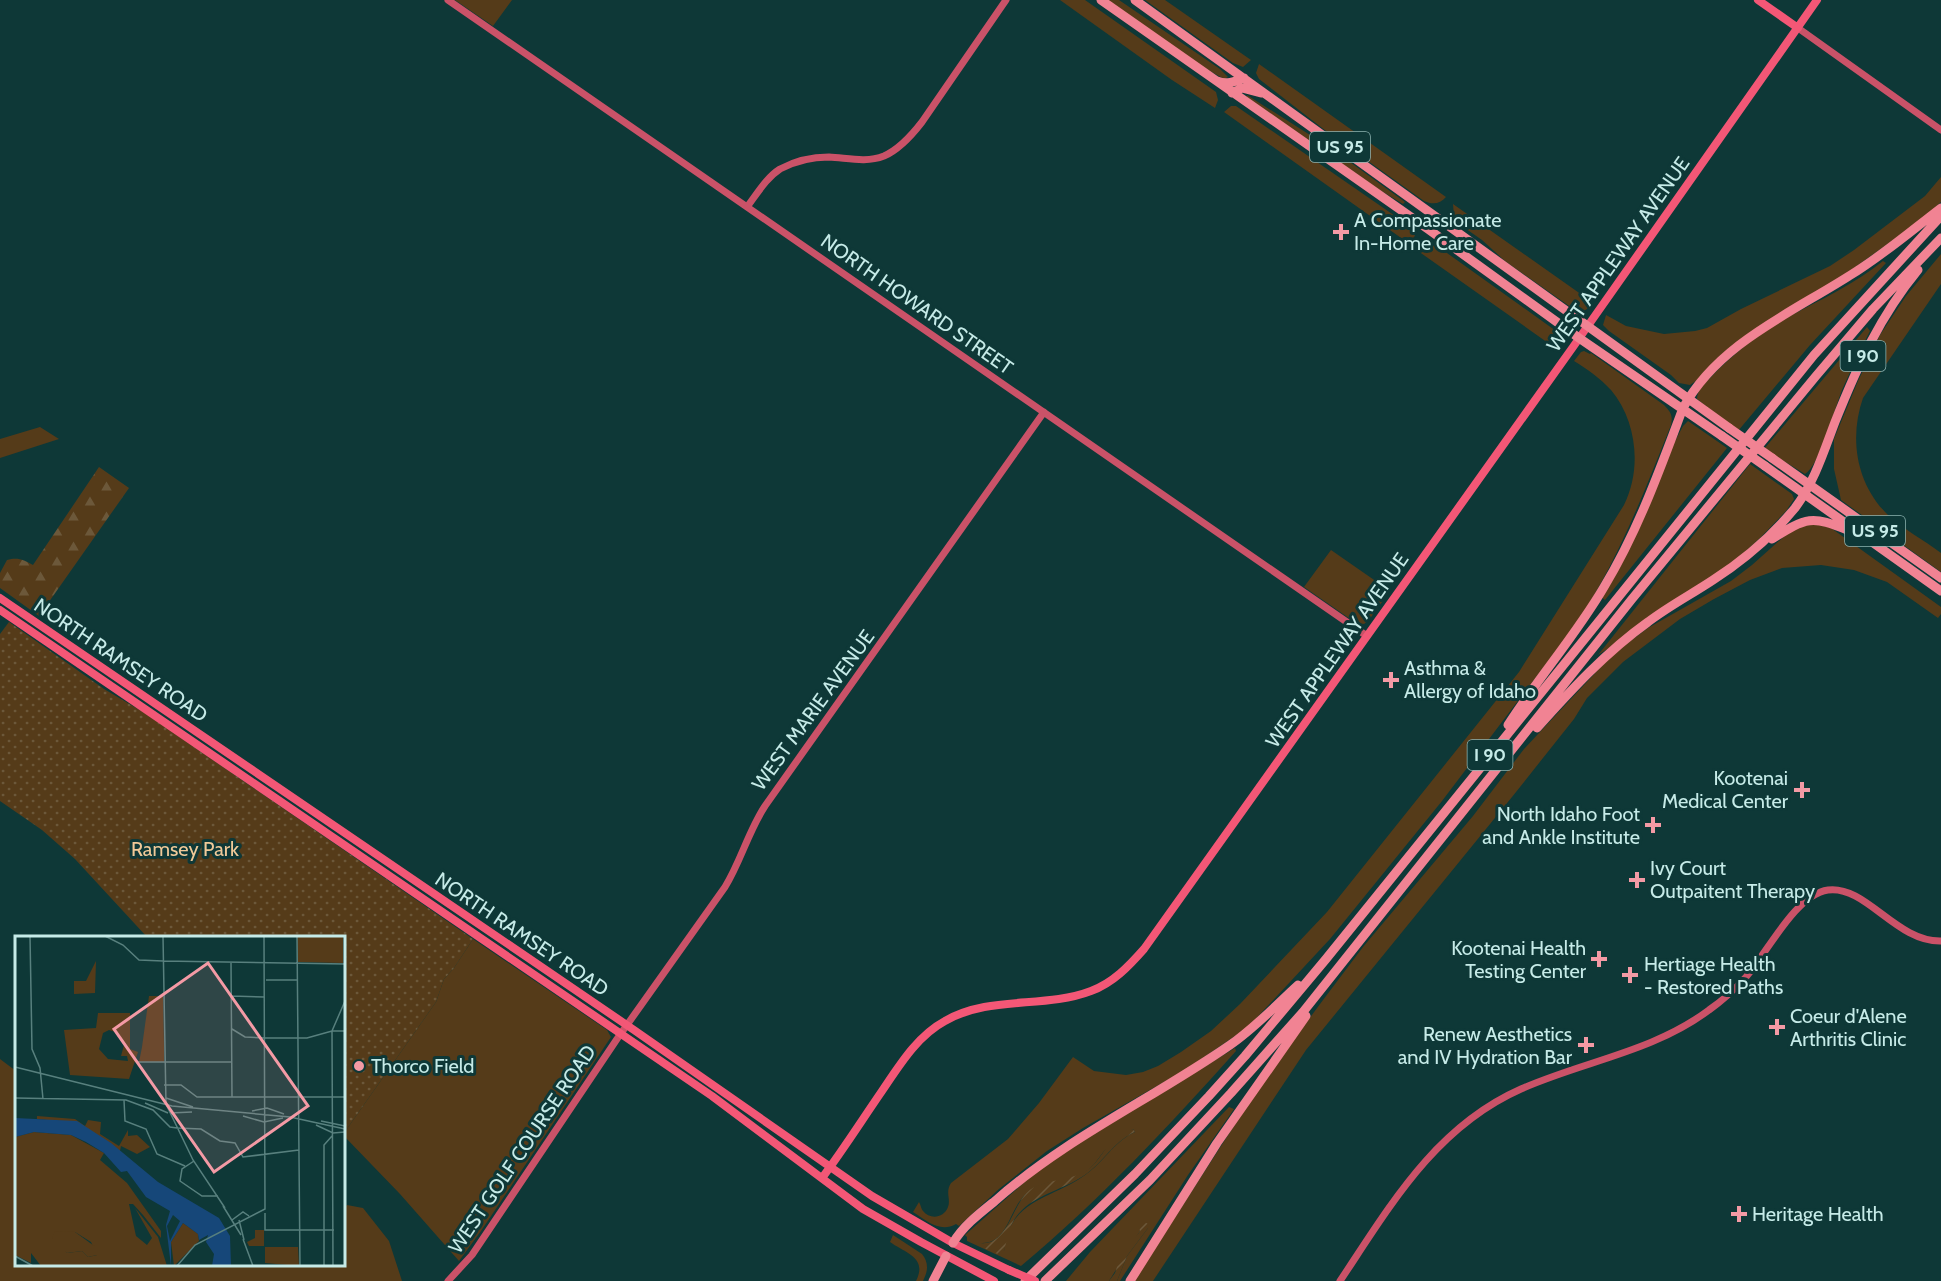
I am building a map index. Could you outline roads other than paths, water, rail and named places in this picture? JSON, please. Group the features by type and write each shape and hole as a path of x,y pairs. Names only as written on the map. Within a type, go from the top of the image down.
{"highway":[{"name":"US 95","path":"1101,0 1428,229 1579,338 1765,466 1807,489 1941,578"},
{"name":"US 95","path":"1135,0 1772,458 1866,538 1941,591"},
{"path":"1212,79 1231,83 1244,78"},
{"path":"1232,93 1242,88 1268,95"},
{"path":"1683,408 1712,370 1740,345 1869,264 1941,208"},
{"path":"1404,213 1427,221 1437,217"},
{"name":"I 90","path":"1025,1281 1135,1174 1245,1056 1814,355 1941,216"},
{"path":"1428,229 1443,227 1458,232"},
{"name":"I 90","path":"1807,489 1859,363 1874,333 1899,295 1941,240"},
{"name":"I 90","path":"1045,1281 1180,1148 1231,1093 1341,965 1632,599 1816,376 1874,309 1941,240"},
{"name":"I 90","path":"1482,766 1604,588 1641,515 1683,408"},
{"path":"1752,551 1782,523 1807,489"},
{"path":"1479,793 1587,674 1617,646 1674,603 1714,579 1752,551 1797,523 1811,519 1826,521 1866,538"},
{"path":"953,1243 978,1216 1036,1167 1100,1124 1171,1083 1231,1044 1268,1014 1326,959"},
{"name":"I 90","path":"1130,1281 1216,1143 1341,965"},
{"path":"933,1281 946,1256"}],"main road":[{"path":"1758,0 1798,28"},
{"name":"WEST APPLEWAY AVENUE","path":"822,1178 903,1059 944,1021 985,1006 1079,995 1093,991 1125,972 1157,933 1817,0"},
{"name":"NORTH RAMSEY ROAD","path":"0,598 627,1025 872,1196 953,1243 1035,1281"},
{"name":"NORTH RAMSEY ROAD","path":"0,610 712,1096 863,1209 994,1281"},
{"path":"946,1256 953,1243"}],"street":[{"name":"NORTH HOWARD STREET","path":"448,0 1367,636"},
{"path":"747,207 766,180 778,170 795,162 828,157 862,160 885,156 897,148 913,134 922,122 1006,0"},
{"path":"1798,28 1941,130"},
{"name":"WEST MARIE AVENUE","path":"621,1034 731,877 765,806 1044,411"},
{"path":"1340,1281 1416,1172 1438,1145 1459,1127 1492,1104 1522,1088 1658,1041 1692,1022 1720,1002 1746,977 1795,910 1813,894 1835,889 1851,894 1912,935 1927,940 1941,941"},
{"name":"WEST GOLF COURSE ROAD","path":"448,1281 476,1249 621,1034"}],"place":[{"name":"A Compassionate In-Home Care","path":"1341,232"},
{"name":"Asthma & Allergy of Idaho","path":"1391,680"},
{"name":"Kootenai Medical Center","path":"1802,790"},
{"name":"North Idaho Foot and Ankle Institute","path":"1653,825"},
{"name":"Ivy Court Outpaitent Therapy","path":"1637,880"},
{"name":"Kootenai Health Testing Center","path":"1599,959"},
{"name":"Hertiage Health - Restored Paths","path":"1630,975"},
{"name":"Coeur d'Alene Arthritis Clinic","path":"1777,1027"},
{"name":"Renew Aesthetics and IV Hydration Bar","path":"1586,1045"},
{"name":"Thorco Field","path":"359,1066"},
{"name":"Heritage Health","path":"1739,1214"}],"park label":[{"name":"Ramsey Park","path":"185,849"}]}
